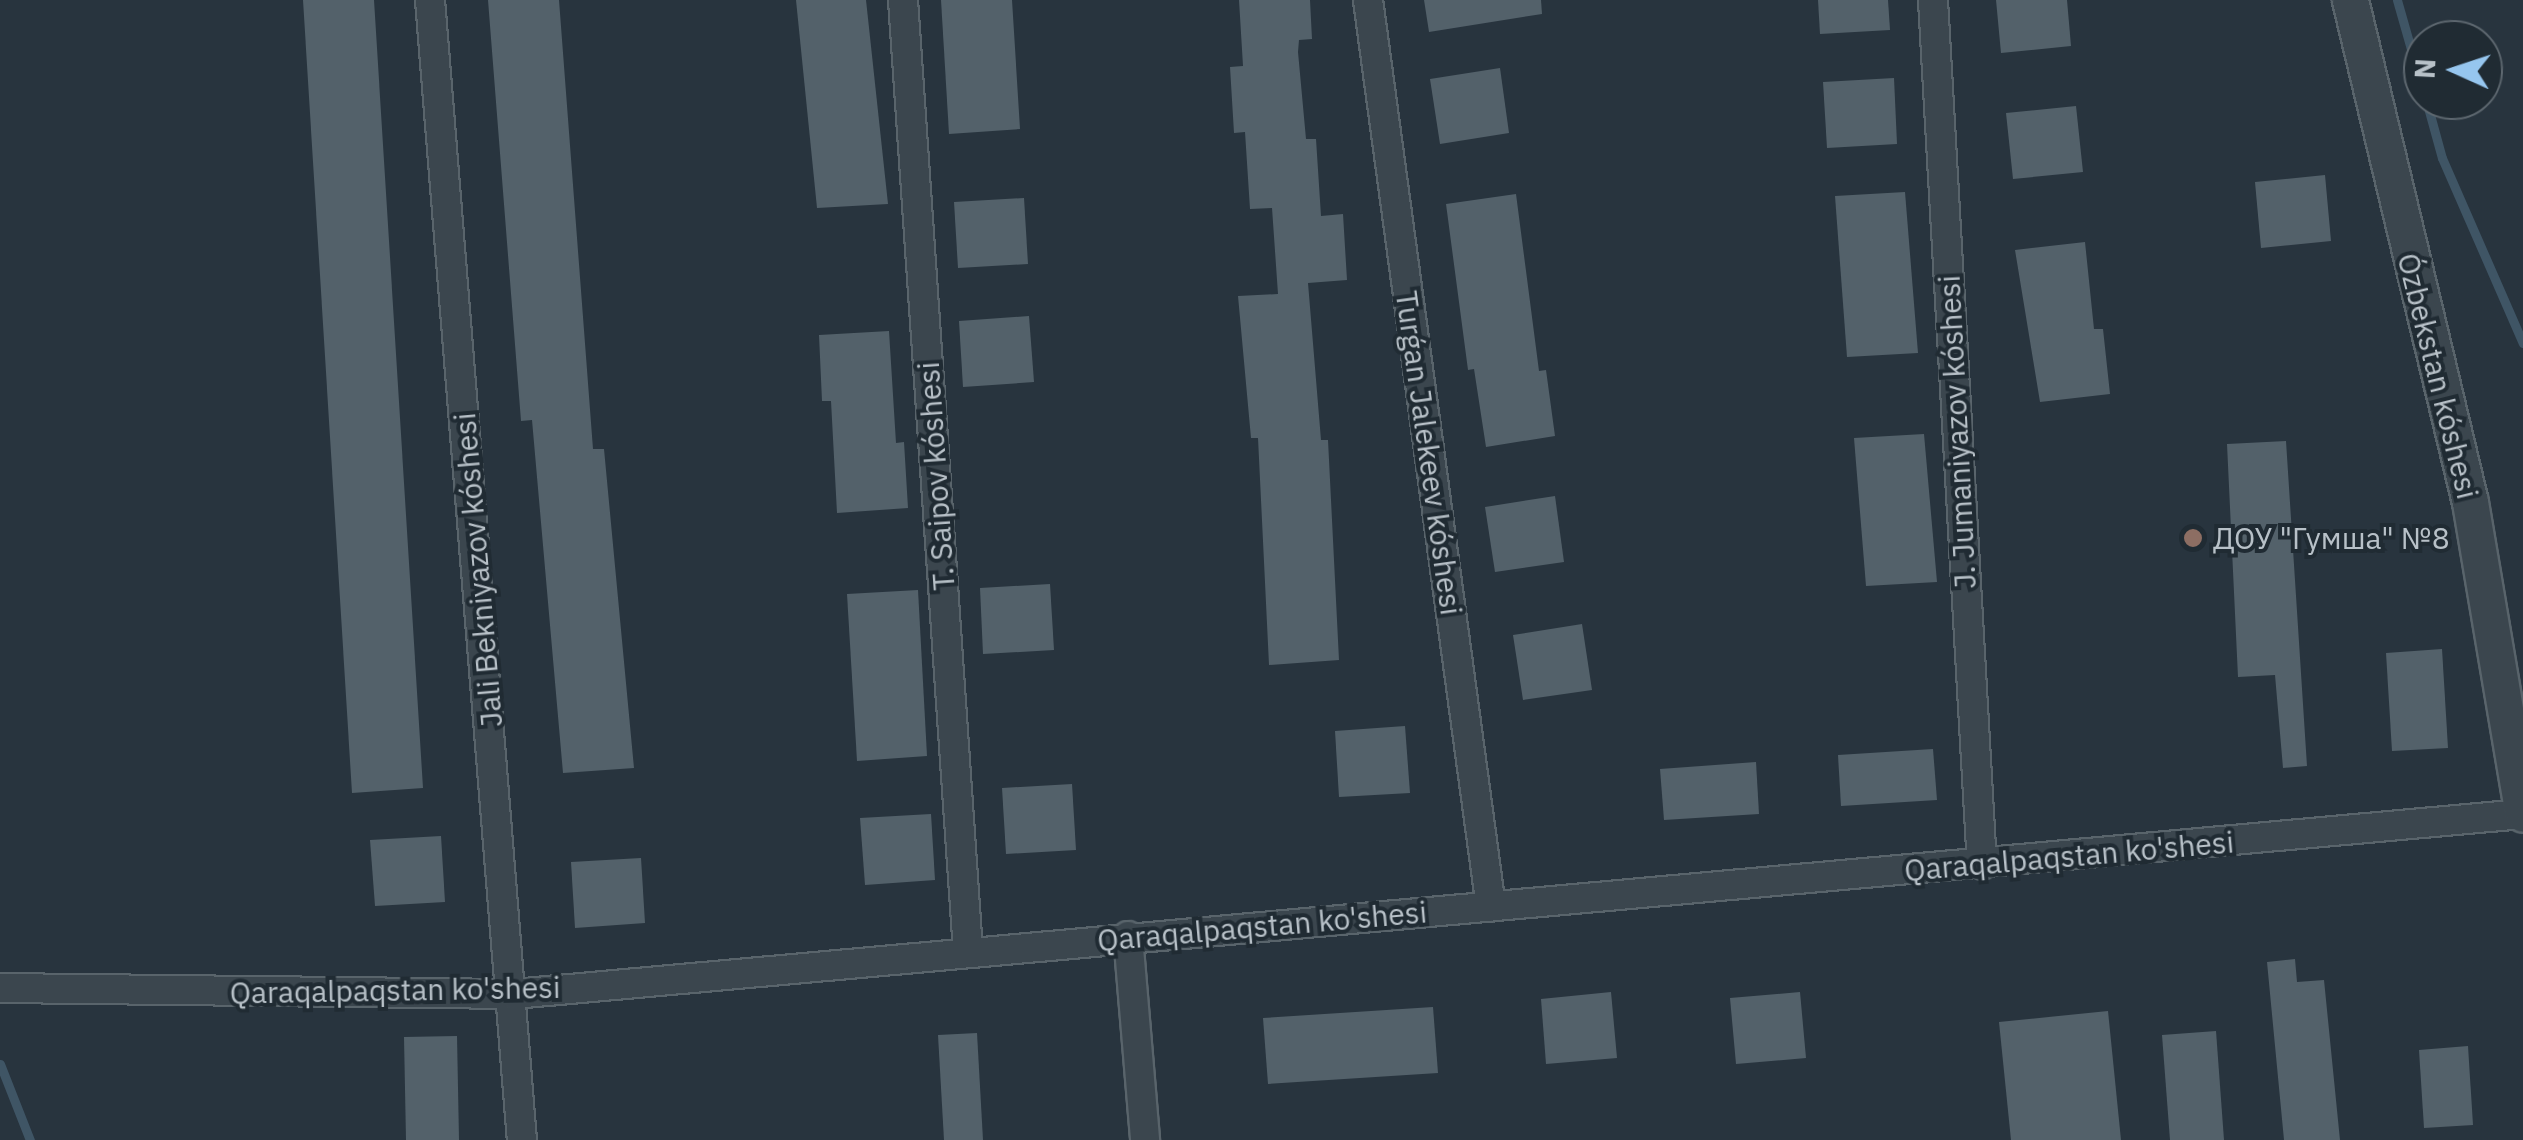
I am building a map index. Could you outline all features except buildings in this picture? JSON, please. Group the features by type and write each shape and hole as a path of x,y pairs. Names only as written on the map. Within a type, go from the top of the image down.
{"street":[{"name":"Jali Bekniyazov kóshesi","path":"430,0 514,994 522,1140"},
{"name":"T. Saipov kóshesi","path":"903,0 968,951"},
{"name":"Turǵan Jalekeev kóshesi","path":"1368,0 1490,906"},
{"name":"J. Jumaniyazov kóshesi","path":"1932,0 1982,865"},
{"name":"Ózbekstan kóshesi","path":"2350,0 2470,502 2523,814"},
{"name":"Qaraqalpaqstan ko'shesi","path":"0,988 514,994 2523,814"},
{"path":"1128,936 1145,1140"}],"waterway":[{"path":"2397,0 2403,21"},
{"path":"2432,120 2442,158 2523,343"},
{"path":"0,1064 30,1140"}],"place":[{"name":"ДОУ \"Гумша\" №8","path":"2193,538"}]}
